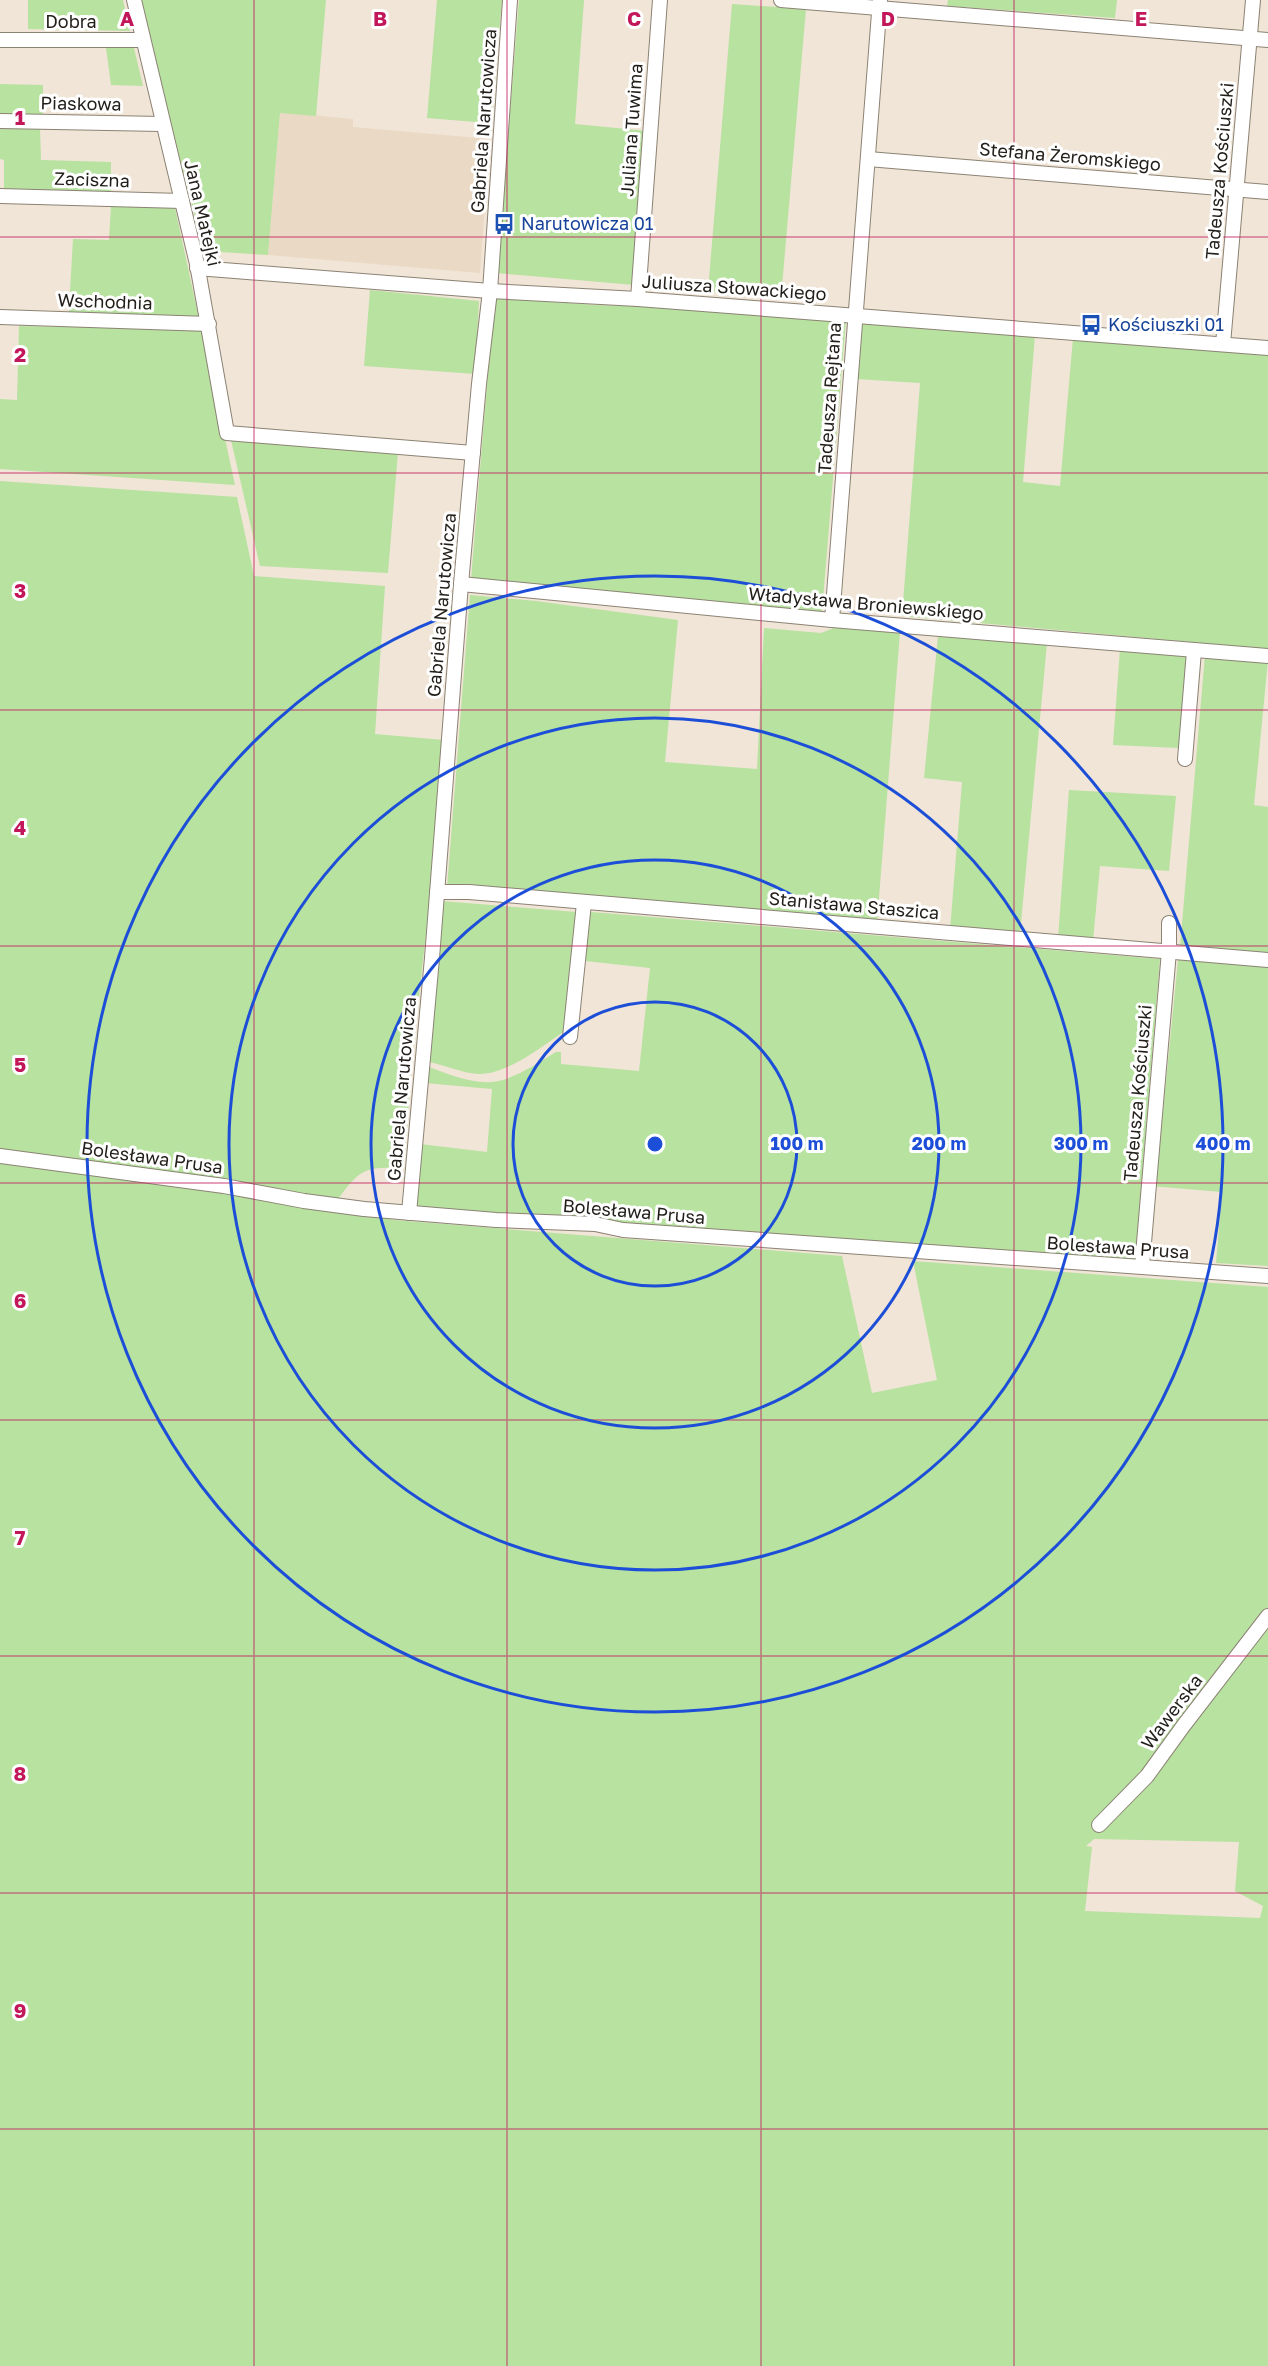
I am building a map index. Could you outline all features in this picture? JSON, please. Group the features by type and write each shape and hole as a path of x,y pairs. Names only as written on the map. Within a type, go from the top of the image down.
{"street":[{"name":"Jana Matejki","path":"134,0 197,268 225,427 229,434 473,453"},
{"name":"Gabriela Narutowicza","path":"409,1213 461,584 490,291 510,0"},
{"name":"Juliana Tuwima","path":"638,299 660,0"},
{"path":"781,0 942,6 1268,40"},
{"name":"Tadeusza Kościuszki","path":"1223,344 1253,0"},
{"name":"Tadeusza Rejtana","path":"832,620 879,4"},
{"name":"Dobra","path":"0,40 142,40"},
{"name":"Piaskowa","path":"0,121 162,124"},
{"name":"Stefana Żeromskiego","path":"868,159 1268,192"},
{"name":"Zaciszna","path":"0,196 182,201"},
{"name":"Juliusza Słowackiego","path":"197,268 490,291 855,315 1268,348"},
{"name":"Wschodnia","path":"0,317 208,324"},
{"name":"Władysława Broniewskiego","path":"461,584 832,620 1268,656"},
{"path":"1185,759 1194,651"},
{"name":"Stanisława Staszica","path":"437,892 469,892 1268,960"},
{"path":"570,1037 584,903"},
{"name":"Tadeusza Kościuszki","path":"1142,1266 1169,951 1169,923"},
{"name":"Bolesława Prusa","path":"0,1156 224,1186 304,1201 409,1213 596,1224 623,1230 906,1252 1268,1276"},
{"name":"Wawerska","path":"1099,1825 1112,1809 1147,1776 1268,1616"}],"shaded area":[{"path":"280,112 353,119 353,127 490,139 480,273 268,255"}],"green space":[{"path":"28,0 123,0 130,31 28,29"},
{"path":"141,0 326,0 316,116 280,113 268,255 204,251 147,32"},
{"path":"437,0 502,0 491,121 488,123 427,118"},
{"path":"519,0 584,0 575,124 647,131 634,285 497,273"},
{"path":"948,0 1117,0 1115,18 947,6"},
{"path":"732,4 806,9 781,298 708,291"},
{"path":"106,48 134,48 143,86 111,85"},
{"path":"0,84 43,85 43,118 0,117"},
{"path":"0,125 40,127 41,160 111,162 111,194 4,190 4,160 0,159"},
{"path":"111,206 175,208 235,485 0,469 0,399 17,400 19,326 68,327 73,239 109,240"},
{"path":"370,290 479,301 475,374 364,366"},
{"path":"494,298 623,306 631,303 846,320 822,612 471,580"},
{"path":"860,321 1035,335 1023,482 1060,486 1073,338 1268,353 1268,649 902,616 920,383 856,379"},
{"path":"231,440 398,452 388,573 260,566"},
{"path":"0,481 237,497 254,576 385,586 375,734 444,740 430,899 412,1058 404,1168 380,1168 365,1171 338,1199 0,1150"},
{"path":"470,595 536,601 678,620 665,762 757,769 764,628 821,633 839,626 900,632 877,923 447,888"},
{"path":"938,636 1047,643 1020,934 950,930 962,782 924,778"},
{"path":"1120,649 1187,653 1179,748 1113,745"},
{"path":"1205,655 1268,660 1254,805 1268,807 1268,954 1180,947"},
{"path":"1069,790 1176,796 1169,871 1100,866 1093,941 1058,938"},
{"path":"441,901 577,912 565,1031 512,1065 489,1073 459,1071 429,1062"},
{"path":"591,912 1160,959 1135,1260 416,1208 420,1144 487,1152 492,1089 425,1083 426,1066 467,1080 492,1082 517,1075 556,1052 561,1052 561,1064 639,1071 650,968 585,961"},
{"path":"1178,960 1268,967 1268,1266 1216,1263 1222,1192 1151,1186 1157,1112 1163,1112"},
{"path":"0,1158 341,1209 394,1220 842,1256 872,1393 937,1380 913,1261 1268,1287 1268,2366 0,2366","holes":["1094,1839 1239,1842 1235,1891 1263,1906 1260,1918 1085,1911 1092,1847 1086,1846"]}],"place":[{"name":"Narutowicza 01","path":"504,224"},
{"name":"Kościuszki 01","path":"1091,325"}]}
